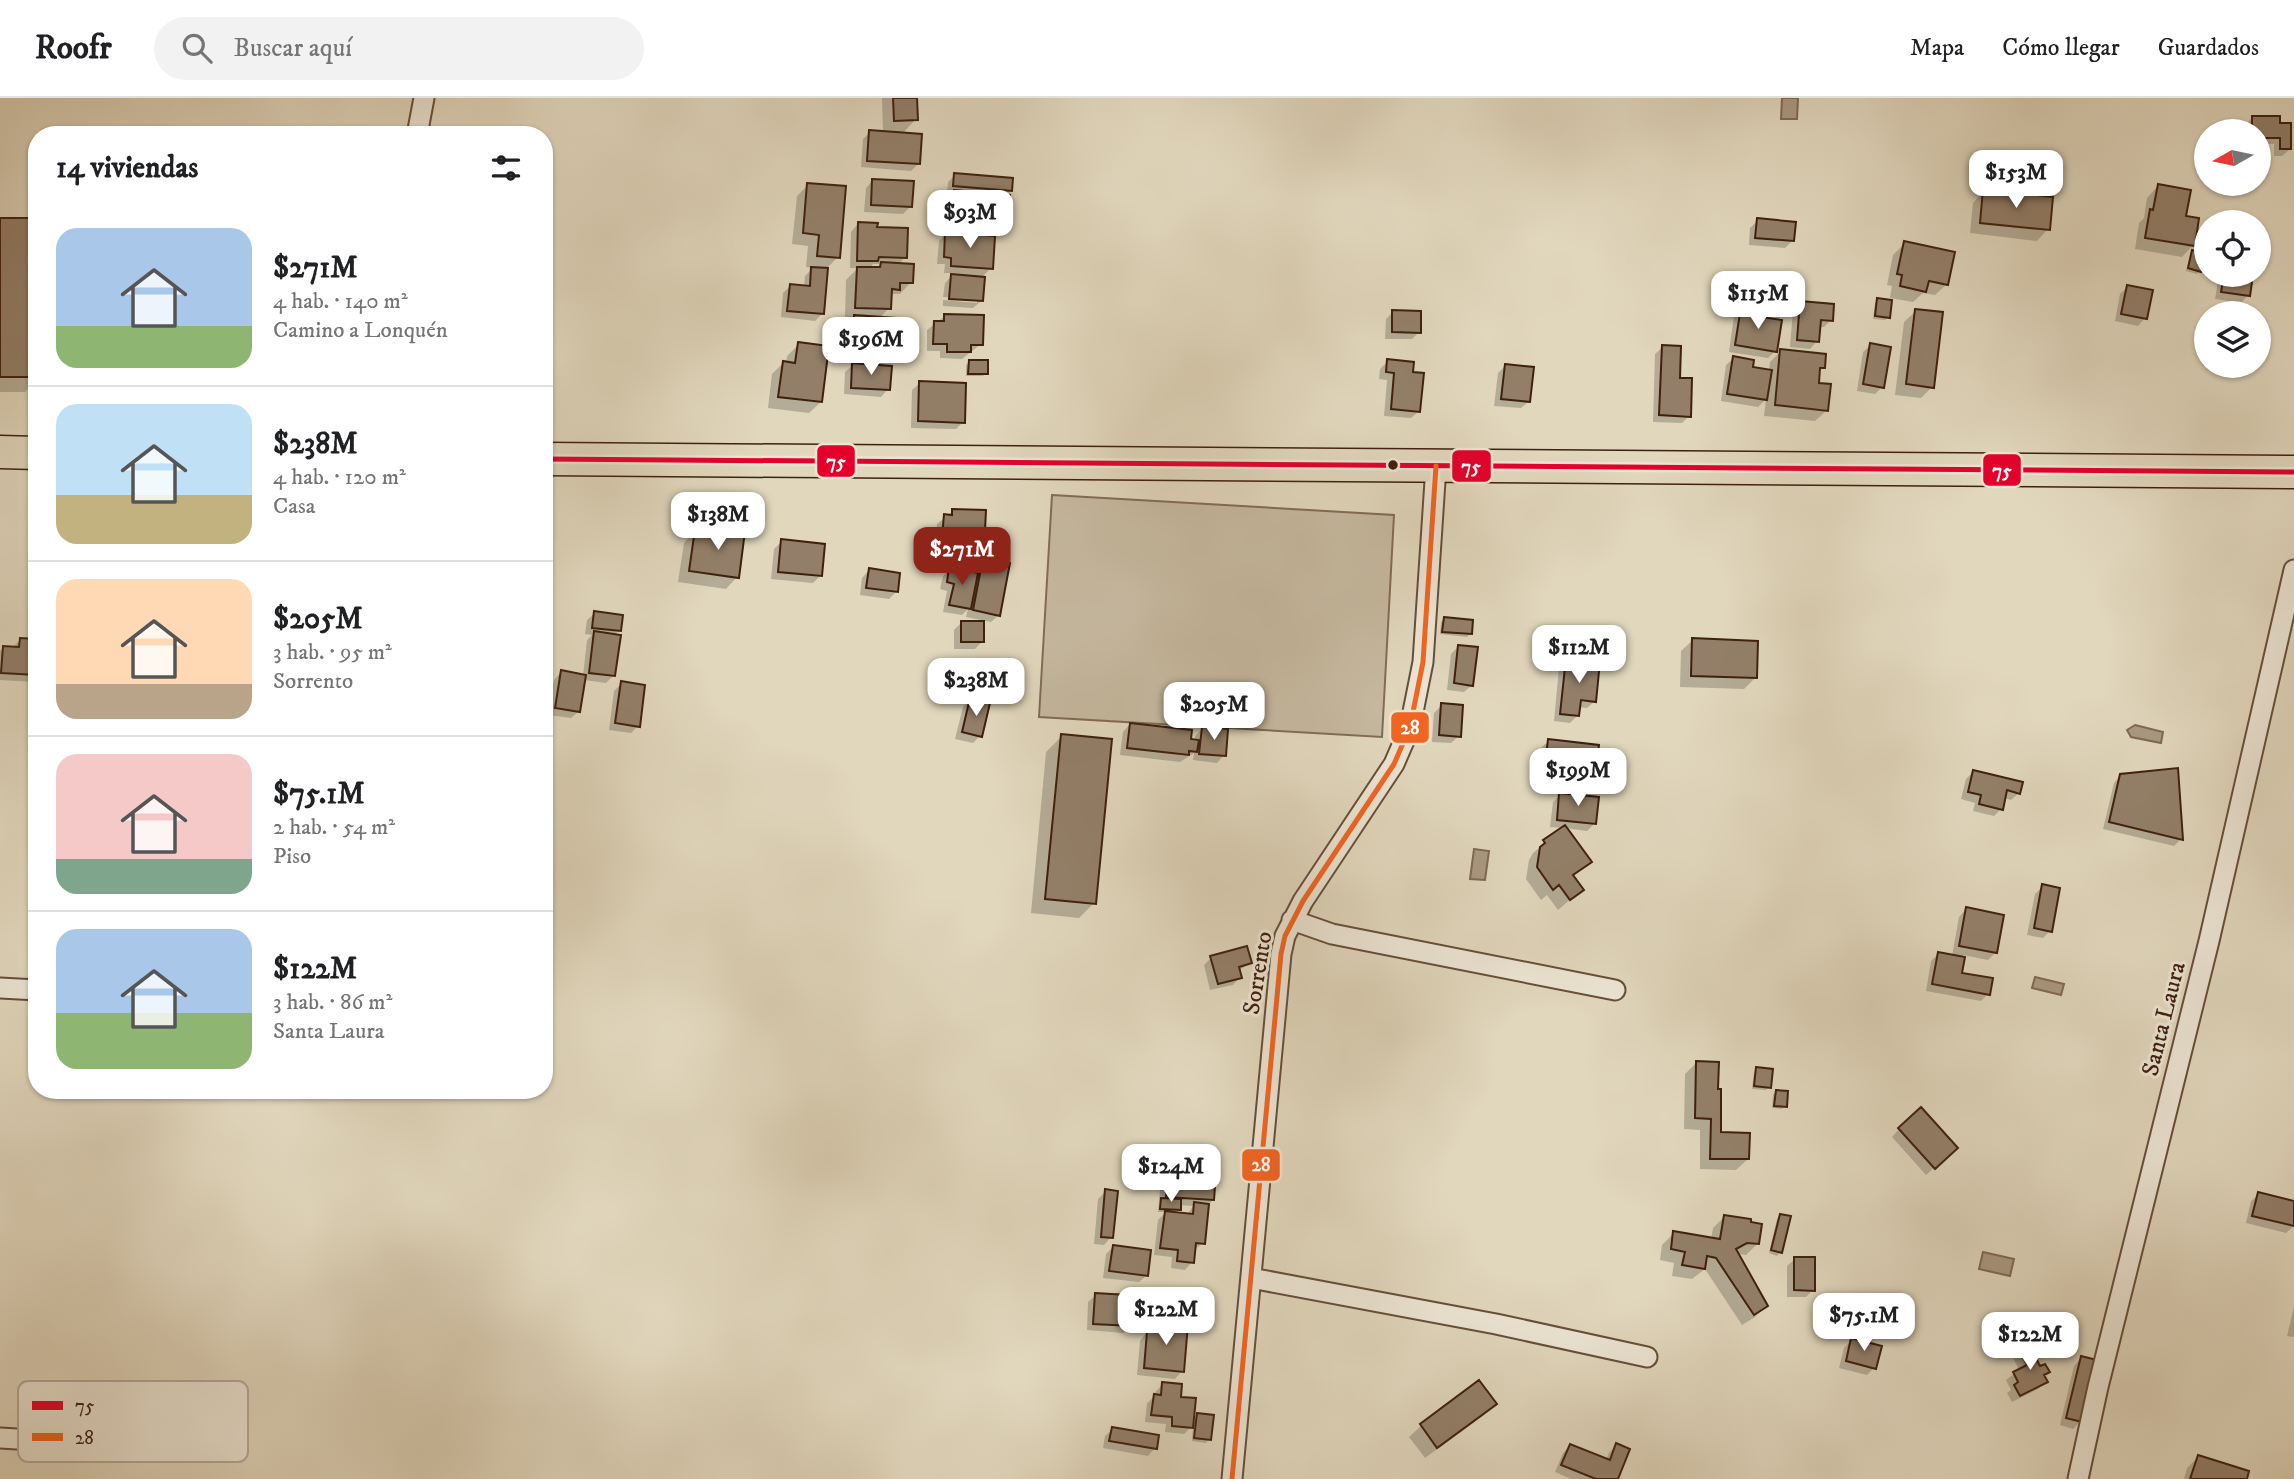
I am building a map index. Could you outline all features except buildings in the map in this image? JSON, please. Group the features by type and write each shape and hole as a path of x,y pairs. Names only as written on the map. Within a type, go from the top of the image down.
{"main road":[{"path":"0,452 28,453"},
{"path":"553,459 2294,472"}],"street":[{"path":"419,126 424,98"},
{"name":"Sorrento","path":"1232,1479 1281,954 1292,920 1394,764 1410,727 1423,662 1436,466"},
{"name":"Santa Laura","path":"2077,1479 2209,941 2294,570"},
{"path":"1292,920 1332,934 1615,990"},
{"path":"0,988 28,990"},
{"path":"1251,1278 1496,1324 1647,1357"}],"shaded area":[{"path":"1782,98 1798,98 1797,119 1781,119"},
{"path":"1052,495 1394,515 1382,737 1039,717"},
{"path":"2135,725 2163,732 2161,743 2131,737 2127,730"},
{"path":"1474,849 1489,851 1485,880 1470,879"},
{"path":"2035,977 2064,984 2061,995 2032,988"},
{"path":"1983,1252 2014,1259 2010,1276 1979,1269"}],"transit line":[{"name":"75","path":"553,459 2294,472"},
{"name":"28","path":"1232,1479 1281,954 1285,936 1303,901 1394,764 1410,727 1423,662 1436,466"}]}
